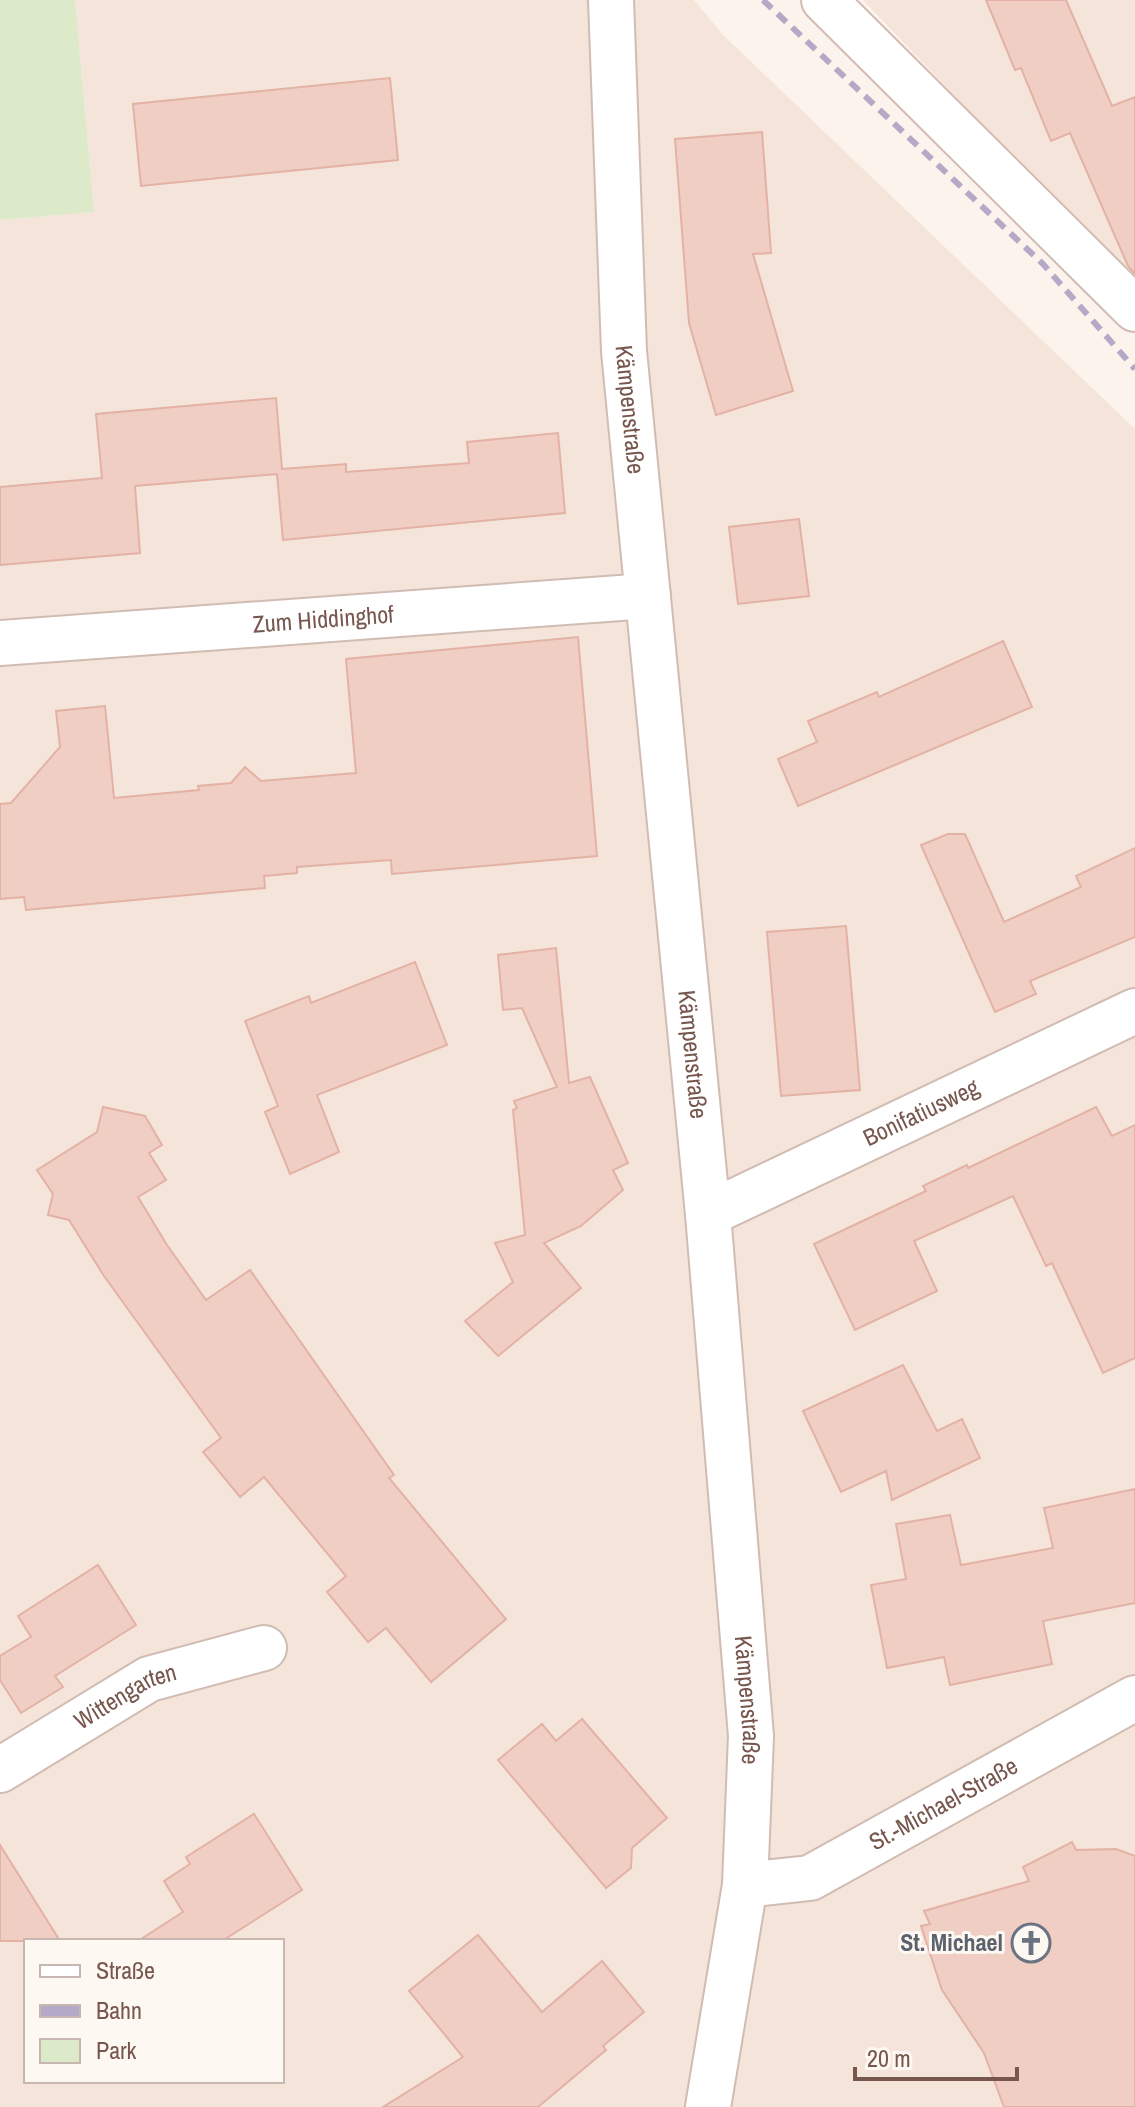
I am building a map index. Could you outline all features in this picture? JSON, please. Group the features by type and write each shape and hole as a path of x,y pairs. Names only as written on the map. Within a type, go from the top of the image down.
{"street":[{"name":"Kämpenstraße","path":"611,0 624,351 708,1214 751,1736 745,1885 708,2107"},
{"path":"824,0 1130,297"},
{"name":"Zum Hiddinghof","path":"0,643 648,596"},
{"name":"Bonifatiusweg","path":"708,1214 1135,1011"},
{"name":"Wittengarten","path":"0,1770 149,1679 264,1648"},
{"name":"St.-Michael-Straße","path":"745,1885 810,1878 1135,1698"}],"shaded area":[{"path":"75,0 694,0 723,35 1135,429 1135,2107 0,2107 0,220 94,212"},
{"path":"863,0 1135,0 1135,287 1121,270"}],"green space":[{"path":"0,0 75,0 94,212 0,220"}],"building":[{"path":"986,0 1066,0 1112,106 1135,97 1135,274 1128,266 1070,133 1051,141 1021,68 1015,70"},
{"path":"390,78 398,160 141,186 133,104"},
{"path":"762,132 771,253 753,254 793,391 716,415 689,323 675,139"},
{"path":"276,398 282,469 346,464 346,472 469,463 467,442 558,433 565,513 283,540 277,474 135,486 140,553 0,565 0,487 102,478 96,414"},
{"path":"799,519 809,596 738,604 729,527"},
{"path":"578,637 597,856 392,874 391,860 297,867 297,873 264,876 265,888 26,910 24,897 0,899 0,804 11,803 60,747 56,711 105,706 114,798 199,790 198,786 231,783 245,767 261,781 356,773 346,659"},
{"path":"1003,641 1032,707 798,806 778,759 817,742 808,721 877,692 879,697"},
{"path":"948,834 965,834 1004,922 1081,887 1076,876 1135,848 1135,937 1030,981 1036,994 995,1012 921,845"},
{"path":"846,926 860,1090 781,1096 767,932"},
{"path":"556,948 569,1083 590,1077 628,1163 613,1170 623,1190 581,1226 544,1243 581,1288 498,1356 465,1321 513,1282 495,1243 525,1235 513,1110 517,1108 514,1101 557,1087 522,1008 503,1010 498,955"},
{"path":"415,962 447,1045 317,1095 339,1152 290,1174 265,1112 278,1106 245,1021 309,996 311,1003"},
{"path":"103,1107 145,1116 162,1145 149,1153 166,1180 138,1197 206,1300 250,1270 394,1475 389,1478 506,1619 431,1682 386,1628 368,1642 327,1592 346,1576 264,1477 240,1497 203,1452 221,1438 104,1276 69,1220 48,1215 53,1194 37,1170 97,1132"},
{"path":"1096,1107 1112,1136 1135,1125 1135,1358 1103,1373 1052,1263 1046,1266 1013,1196 914,1241 937,1291 855,1330 814,1244 926,1191 923,1186"},
{"path":"903,1365 937,1431 962,1419 980,1458 892,1500 886,1471 841,1492 803,1411"},
{"path":"1135,1489 1135,1603 1043,1621 1052,1664 950,1685 944,1657 887,1668 871,1585 906,1579 896,1524 950,1515 961,1565 1053,1548 1044,1508"},
{"path":"98,1565 136,1625 55,1676 63,1687 21,1713 0,1680 0,1656 31,1637 18,1616"},
{"path":"582,1719 667,1818 632,1848 631,1868 606,1888 498,1760 542,1724 556,1741"},
{"path":"254,1814 302,1890 225,1939 141,1939 183,1912 164,1881 190,1864 186,1857"},
{"name":"St. Michael","path":"1072,1842 1076,1850 1116,1849 1135,1856 1135,2107 1004,2107 984,2053 942,1990 921,1926 930,1924 924,1911 1029,1881 1023,1867"},
{"path":"0,1845 59,1939 0,1941"},
{"path":"478,1935 542,2012 602,1961 644,2012 603,2046 606,2050 538,2107 383,2107 463,2057 409,1991"}],"railway":[{"path":"763,0 1043,264 1135,369"}],"place":[{"name":"St. Michael","path":"1031,1943"}]}
